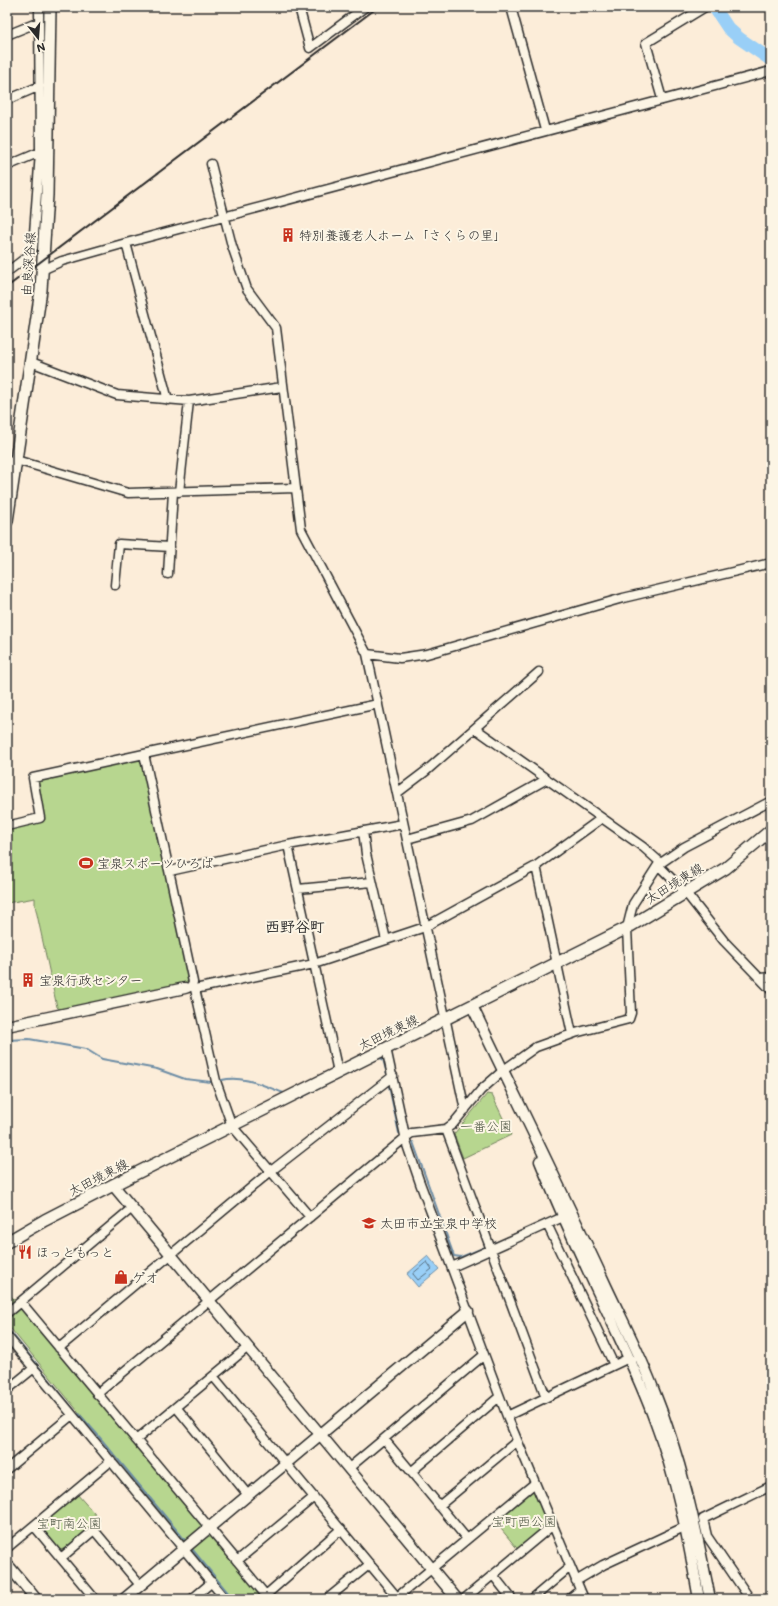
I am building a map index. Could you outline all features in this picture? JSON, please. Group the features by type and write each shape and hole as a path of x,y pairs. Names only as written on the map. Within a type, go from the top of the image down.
{"main road":[{"name":"由良深谷線","path":"7,520 13,461 31,362 41,290 47,195 50,7"},
{"name":"太田境東線","path":"7,1242 45,1220 113,1185 627,928 726,868 771,830"}],"street":[{"path":"7,272 28,256 33,247 40,152 39,7"},
{"path":"299,7 310,48 365,7"},
{"path":"511,7 545,130"},
{"path":"662,99 646,43 705,7"},
{"path":"7,35 39,22"},
{"path":"42,270 62,261 126,243 545,130 771,71"},
{"path":"7,100 40,86"},
{"path":"7,166 40,152"},
{"path":"212,164 232,246 247,289 276,328 282,387 301,529 367,654 465,1110"},
{"path":"126,243 168,400"},
{"path":"31,362 117,395 189,401 282,387"},
{"path":"168,574 176,492 189,401"},
{"path":"13,461 128,492 295,488"},
{"path":"115,585 119,544 170,547"},
{"path":"367,654 400,658 427,654 623,598 771,563"},
{"path":"397,793 426,771 539,672"},
{"path":"7,826 40,818 33,778 378,704"},
{"path":"476,728 643,847 686,893 724,941 771,990"},
{"path":"144,754 193,982 191,988 216,1081 232,1126 310,1217"},
{"path":"407,839 472,821 547,779"},
{"path":"97,1394 406,1137 412,1133 446,1129 482,1090 505,1074 536,1047 572,1034 629,1019 631,1013 627,928 633,904 660,864 684,847 771,801"},
{"path":"7,1026 314,964 425,927 536,866 602,818"},
{"path":"170,871 288,845 404,824"},
{"path":"363,831 366,854 386,940"},
{"path":"288,845 338,1072"},
{"path":"536,866 572,1034"},
{"path":"298,889 372,882"},
{"path":"760,978 771,977"},
{"path":"472,1006 641,1358 655,1391 691,1508 710,1599"},
{"path":"386,1048 406,1137 420,1183 507,1416 584,1599"},
{"path":"505,1074 563,1217 629,1358 655,1420 671,1466 687,1532 699,1599"},
{"path":"59,1348 271,1171 393,1076"},
{"path":"446,1129 546,1397"},
{"path":"113,1185 457,1599"},
{"path":"7,1313 132,1208"},
{"path":"452,1267 563,1217"},
{"path":"547,1224 614,1365"},
{"path":"21,1302 267,1597 341,1529"},
{"path":"124,1599 209,1526 468,1311"},
{"path":"7,1336 225,1599"},
{"path":"136,1440 248,1347"},
{"path":"349,1468 484,1355"},
{"path":"507,1416 629,1358"},
{"path":"7,1390 34,1368"},
{"path":"213,1376 370,1564 396,1598 535,1483"},
{"path":"411,1472 500,1397"},
{"path":"176,1407 248,1495"},
{"path":"7,1469 72,1415"},
{"path":"384,1439 467,1539"},
{"path":"439,1506 517,1441"},
{"path":"7,1548 111,1461"},
{"path":"750,1599 707,1536 703,1519 771,1486"},
{"path":"237,1561 314,1497"},
{"path":"464,1599 553,1525"},
{"path":"34,1526 95,1599"},
{"path":"576,1581 603,1565 680,1529"},
{"path":"60,1558 94,1530 140,1585"},
{"path":"7,1564 36,1599"},
{"path":"327,1599 370,1564"},
{"path":"532,1599 570,1567"},
{"path":"493,1575 512,1599"},
{"path":"192,1599 212,1582"},
{"path":"569,1599 580,1590"}],"green space":[{"name":"宝泉スポーツひろば","path":"140,758 143,760 190,981 187,984 62,1011 57,1007 35,905 35,898 7,903 7,828 45,820 37,784 39,780"},
{"name":"一番公園","path":"487,1094 492,1095 511,1135 463,1158 454,1134"},
{"path":"7,1291 263,1599 231,1599 7,1324"},
{"name":"宝町西公園","path":"535,1483 553,1525 520,1552 492,1518"},
{"name":"宝町南公園","path":"77,1494 100,1520 64,1549 59,1550 42,1529 42,1524"}],"water":[{"path":"428,1256 439,1269 418,1287 407,1274"}],"waterway":[{"path":"714,7 728,28 739,38 771,60"},
{"path":"7,551 11,523"},
{"path":"7,1040 29,1039 86,1049 102,1059 157,1069 185,1079 211,1082"},
{"path":"379,1058 383,1059 387,1074"},
{"path":"296,1100 361,1067"},
{"path":"222,1080 246,1080 284,1093"},
{"path":"389,1086 399,1133"},
{"path":"413,1142 454,1256 461,1257 488,1246"},
{"path":"492,1244 505,1239"},
{"path":"7,1328 75,1411"},
{"path":"79,1414 184,1539"},
{"path":"192,1549 233,1599"}],"railway":[{"path":"7,287 378,7"}],"place":[{"name":"特別養護老人ホーム「さくらの里」","path":"288,235"},
{"name":"宝泉スポーツひろば","path":"86,863"},
{"name":"宝泉行政センター","path":"28,980"},
{"name":"太田市立宝泉中学校","path":"369,1223"},
{"name":"ほっともっと","path":"25,1252"},
{"name":"ゲオ","path":"121,1277"}],"district":[{"name":"西野谷町","path":"295,927"}]}
